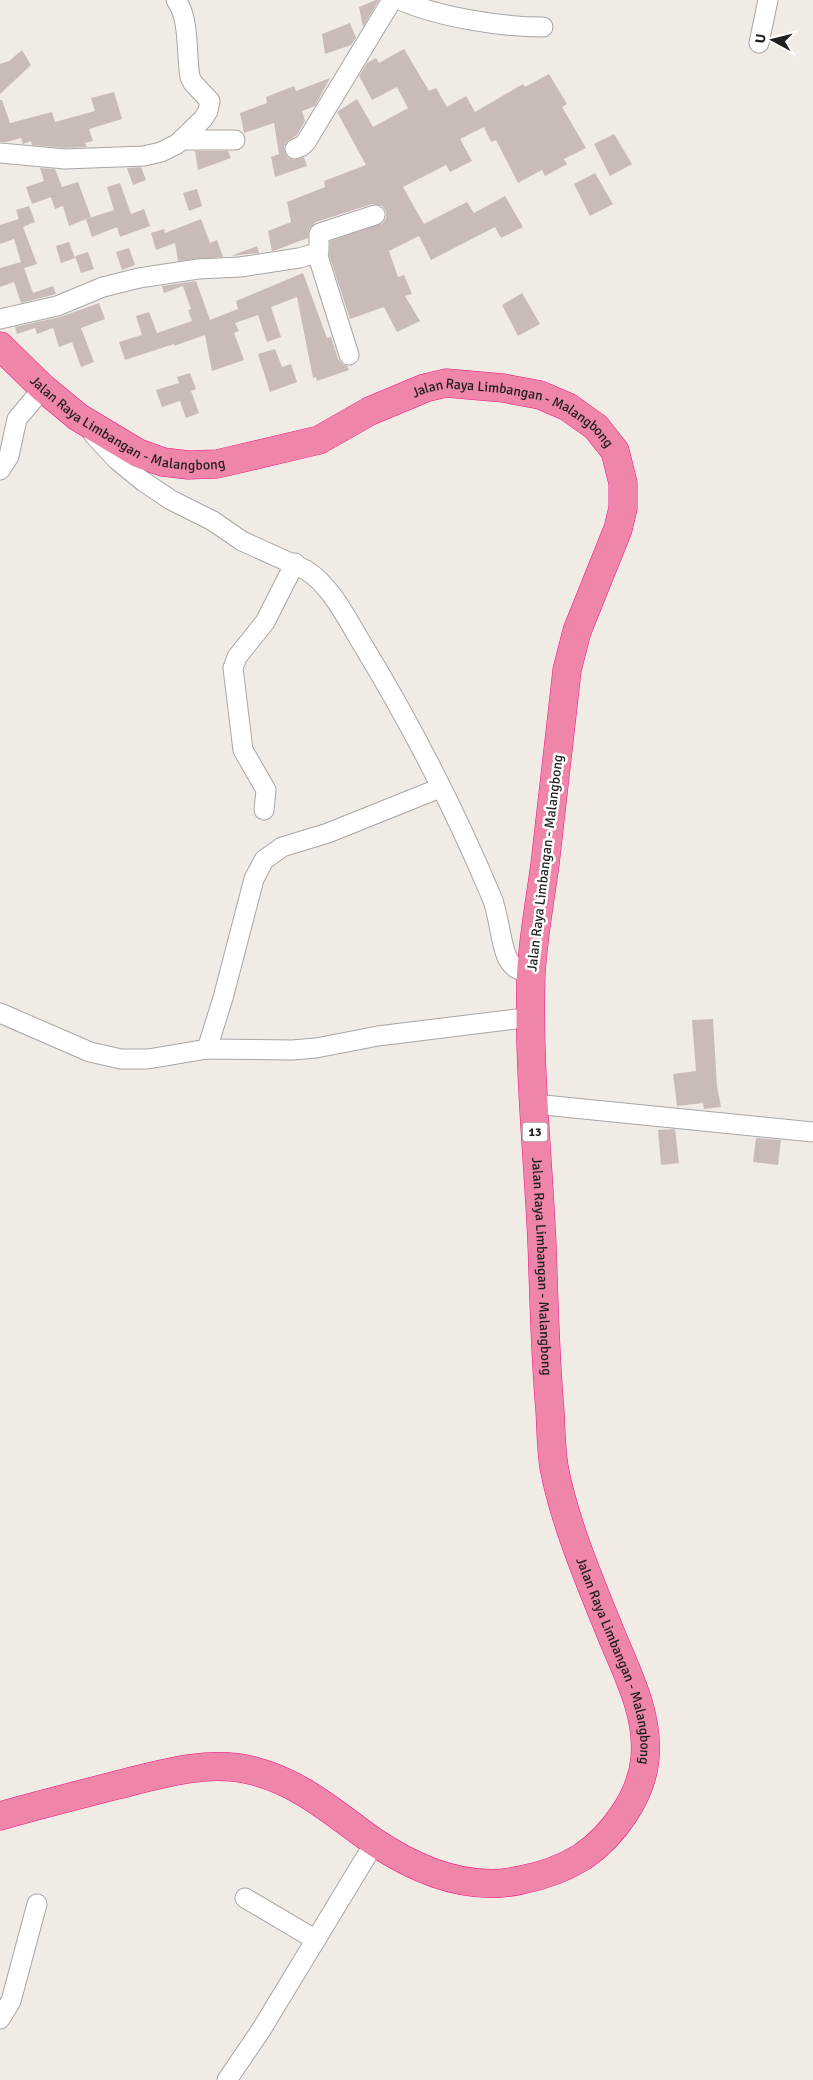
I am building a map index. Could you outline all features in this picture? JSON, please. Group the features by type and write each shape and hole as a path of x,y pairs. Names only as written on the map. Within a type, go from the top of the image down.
{"highway":[{"name":"Jalan Raya Limbangan - Malangbong","path":"0,346 43,388 78,417 138,453 163,462 188,465 217,464 319,440 370,411 425,388 446,383 503,388 540,394 568,407 596,427 615,451 623,483 623,508 618,530 576,631 567,670 531,972 532,1017 545,1356 554,1467 585,1570 642,1716 645,1759 630,1805 614,1828 580,1858 553,1871 506,1883 463,1882 426,1870 376,1842 314,1797 294,1786 251,1770 229,1767 191,1768 58,1799 0,1816"}],"street":[{"path":"0,153 65,159 144,156 172,148 182,140 203,119 210,101 193,83 190,77 182,10 176,0"},
{"path":"295,149 306,142 392,0"},
{"path":"400,0 427,11 522,26 542,26"},
{"path":"759,43 768,0"},
{"path":"182,140 235,140"},
{"path":"0,319 56,306 103,287 139,278 198,269 240,267 299,258 317,253 320,248 318,234 375,214"},
{"path":"317,253 349,355"},
{"path":"0,470 9,456 17,419 43,388"},
{"path":"78,417 117,460 144,482 171,500 213,521 242,541 295,563 314,574 338,605 402,714 466,836 494,903 506,957 516,968 531,972"},
{"path":"264,810 266,790 243,750 233,668 237,658 265,622 295,563"},
{"path":"206,1049 223,998 254,879 264,860 272,852 282,847 328,833 440,788"},
{"path":"0,1013 90,1052 121,1060 148,1059 206,1049 292,1050 316,1048 378,1036 532,1017"},
{"path":"534,1104 813,1132"},
{"path":"227,2080 261,2030 376,1842"},
{"path":"245,1898 316,1940"},
{"path":"0,2019 11,2001 37,1904"}],"building":[{"path":"379,0 363,27 359,7"},
{"path":"350,23 356,38 351,45 325,54 322,34"},
{"path":"404,49 429,91 436,88 447,107 466,96 475,112 523,84 525,87 549,74 567,104 562,107 586,148 564,159 567,164 545,176 542,170 518,183 496,140 491,142 484,127 460,139 472,161 450,172 446,165 403,187 424,224 467,202 474,213 505,196 523,227 501,238 495,227 431,260 419,236 389,251 398,277 404,275 412,294 405,296 420,321 397,332 384,307 350,319 329,255 330,241 383,223 386,218 386,212 382,206 372,204 316,222 309,229 308,238 273,251 268,231 291,222 287,202 325,187 324,181 366,165 337,112 357,99 373,127 408,108 397,87 372,100 359,76 367,63 376,58 379,63"},
{"path":"22,50 31,65 0,94 0,64 9,61"},
{"path":"330,78 315,106 302,111 305,121 297,135 286,142 284,147 288,158 294,160 304,157 307,166 275,177 271,157 279,154 274,123 244,133 240,113 267,103 266,97 294,86 296,91"},
{"path":"114,92 122,119 89,129 93,141 85,143 87,147 65,148 32,145 31,141 23,144 21,138 0,142 0,100 2,100 10,123 52,112 55,122 95,111 91,98"},
{"path":"614,134 632,164 610,176 594,144"},
{"path":"195,151 228,151 231,158 198,170"},
{"path":"141,167 146,180 133,185 127,168"},
{"path":"40,168 55,169 62,187 78,182 91,217 69,226 63,206 55,209 51,197 32,204 26,187 44,181"},
{"path":"595,173 613,204 590,216 574,184"},
{"path":"120,183 131,214 144,209 150,226 120,237 117,227 92,237 86,219 114,210 107,187"},
{"path":"197,189 202,206 189,211 183,193"},
{"path":"29,206 35,222 23,227 37,264 24,268 33,293 53,286 56,294 21,303 14,282 0,287 0,268 21,262 14,239 0,244 0,225 19,219 16,210"},
{"path":"201,219 210,243 217,240 223,257 178,261 175,243 156,250 151,233 164,229 165,233"},
{"path":"69,242 75,258 61,263 56,246"},
{"path":"257,246 259,253 231,256"},
{"path":"129,248 135,265 122,270 116,252"},
{"path":"88,252 94,269 81,273 75,256"},
{"path":"303,273 327,338 331,337 338,359 349,370 317,381 316,377 313,378 297,297 271,307 281,337 267,342 258,315 235,323 239,331 234,333 244,360 212,371 205,335 125,360 119,342 142,335 136,316 149,312 157,333 192,321 188,310 191,309 183,286 164,293 162,286 196,281 210,320 238,309 236,301"},
{"path":"522,293 540,324 518,336 502,305"},
{"path":"99,303 105,319 81,328 94,362 81,367 72,342 59,347 53,328 37,334 35,328 17,334 15,327 60,317"},
{"path":"275,349 282,367 291,364 297,382 270,392 258,354"},
{"path":"190,373 196,389 191,391 199,413 186,418 180,401 162,407 156,390 179,383 177,377"},
{"path":"713,1019 717,1086 721,1107 704,1109 703,1103 677,1106 673,1074 696,1071 692,1020"},
{"path":"675,1129 679,1163 661,1165 658,1130"},
{"path":"756,1138 781,1140 778,1165 753,1162"}]}
